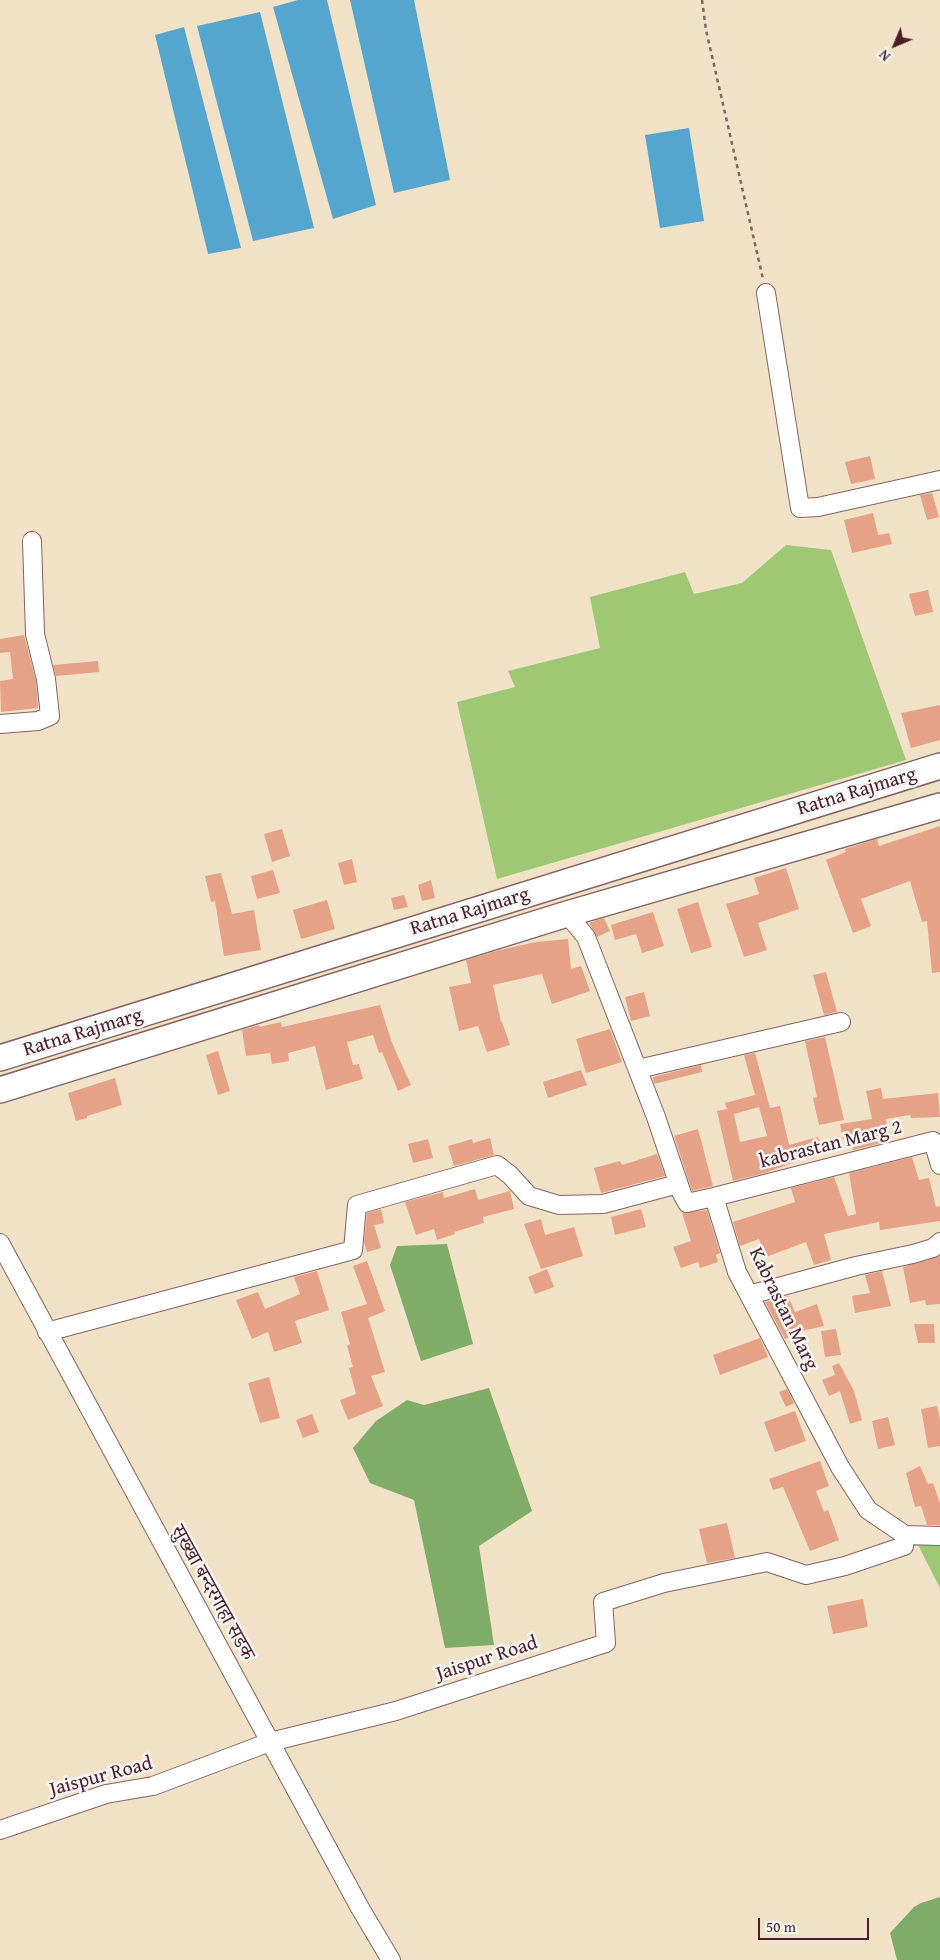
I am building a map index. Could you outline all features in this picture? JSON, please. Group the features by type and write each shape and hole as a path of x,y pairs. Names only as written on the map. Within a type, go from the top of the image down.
{"highway":[{"name":"Ratna Rajmarg","path":"0,1058 940,766"},
{"name":"Ratna Rajmarg","path":"0,1090 567,914 940,806"}],"street":[{"path":"766,293 800,508 818,507 940,480"},
{"path":"0,724 38,721 50,716 46,679 35,634 32,541"},
{"path":"567,914 586,937 638,1069 678,1184 687,1203 714,1197"},
{"path":"638,1069 841,1022"},
{"name":"kabrastan Marg 2","path":"714,1197 933,1141 940,1165"},
{"path":"47,1332 353,1250 356,1205 496,1165 510,1175 529,1196 559,1205 603,1204 678,1184"},
{"name":"Kabrastan Marg","path":"714,1197 737,1272 840,1467 868,1510 905,1535"},
{"path":"749,1295 856,1266 913,1254 932,1248 940,1242"},
{"name":"सुख्खा बन्दरगाहा सडक","path":"0,1243 360,1908 391,1960"},
{"path":"905,1535 940,1536"},
{"name":"Jaispur Road","path":"0,1830 106,1794 153,1786 270,1742 396,1711 606,1642 603,1602 664,1583 767,1562 806,1574 845,1566 904,1546 905,1535"}],"path":[{"path":"702,0 706,30 766,293"}],"green space":[{"path":"786,545 831,550 906,760 497,879 457,702 515,687 508,671 600,648 590,597 685,572 694,594 742,583"},
{"path":"447,1244 473,1344 421,1361 390,1265 397,1246"},
{"path":"489,1388 532,1511 479,1546 494,1645 445,1648 414,1500 370,1483 353,1448 376,1421 407,1400 424,1405"},
{"path":"940,1544 940,1588 918,1545"},
{"path":"940,1897 940,1960 897,1960 890,1933 914,1907"}],"water":[{"path":"298,0 327,0 376,205 333,219 273,7"},
{"path":"350,0 414,0 450,180 394,193"},
{"path":"260,12 314,228 253,241 197,26"},
{"path":"184,27 241,248 208,254 155,35"},
{"path":"689,128 704,221 660,228 645,135"}],"building":[{"path":"870,456 875,479 851,484 845,462"},
{"path":"932,493 939,517 927,520 920,495"},
{"path":"873,513 878,535 889,533 892,544 852,553 844,520"},
{"path":"928,590 933,612 915,616 909,594"},
{"path":"24,635 36,681 38,708 1,712 0,681 13,679 10,652 0,653 0,639"},
{"path":"98,661 99,672 56,676 53,665"},
{"path":"940,705 940,740 911,748 901,713"},
{"path":"940,826 940,972 932,973 927,921 922,922 910,881 861,899 871,926 853,933 826,860 846,852 845,849 877,839 879,846"},
{"path":"282,829 290,856 272,862 264,834"},
{"path":"352,859 357,882 344,885 338,863"},
{"path":"786,868 799,909 758,923 767,950 744,957 726,904 759,894 754,878"},
{"path":"273,870 280,893 257,899 251,876"},
{"path":"221,873 232,914 254,910 261,950 224,956 215,901 211,902 205,876"},
{"path":"431,880 435,898 422,901 418,885"},
{"path":"404,895 408,907 394,910 391,898"},
{"path":"327,900 335,929 301,939 293,910"},
{"path":"698,902 712,947 691,953 677,909"},
{"path":"653,912 664,946 642,953 636,934 615,940 611,925"},
{"path":"604,918 610,931 597,937 589,923"},
{"path":"568,939 571,969 581,966 590,991 552,1004 542,974 493,985 501,1022 510,1045 487,1052 478,1026 459,1031 449,987 471,983 466,960 536,942"},
{"path":"826,972 837,1012 824,1015 813,975"},
{"path":"644,992 650,1016 631,1021 625,997"},
{"path":"380,1005 392,1043 411,1085 398,1091 382,1052 379,1053 373,1035 347,1042 353,1065 359,1064 363,1079 326,1090 315,1046 288,1053 289,1061 272,1064 270,1053 246,1056 242,1030 281,1022 282,1027"},
{"path":"610,1029 622,1062 586,1073 576,1039"},
{"path":"825,1037 844,1120 819,1125 813,1098 817,1097 805,1041"},
{"path":"218,1051 230,1091 218,1095 206,1055"},
{"path":"755,1053 770,1108 780,1106 789,1145 818,1137 824,1151 765,1173 733,1181 717,1111 727,1109 725,1103 755,1095 744,1055","holes":["759,1107 767,1136 740,1142 734,1114"]},
{"path":"701,1065 702,1072 654,1084 653,1077"},
{"path":"581,1070 587,1085 548,1098 543,1082"},
{"path":"115,1078 122,1105 76,1121 68,1093"},
{"path":"881,1088 883,1099 938,1093 940,1117 911,1118 910,1115 886,1119 889,1141 853,1150 851,1138 843,1139 840,1124 872,1119 866,1091"},
{"path":"698,1129 713,1186 692,1191 674,1136"},
{"path":"490,1138 494,1155 454,1166 448,1146 472,1139 473,1143"},
{"path":"428,1139 433,1158 413,1163 408,1144"},
{"path":"657,1154 665,1176 601,1193 594,1168 620,1161 622,1165"},
{"path":"912,1157 919,1180 929,1178 936,1207 940,1206 940,1221 880,1230 879,1222 824,1234 831,1260 814,1265 806,1242 766,1257 759,1239 740,1246 733,1222 795,1202 791,1188 834,1177 848,1216 856,1214 849,1173"},
{"path":"475,1189 478,1200 510,1191 514,1209 483,1217 484,1223 454,1232 455,1234 437,1240 434,1229 416,1235 405,1202 443,1192 444,1198"},
{"path":"381,1209 384,1223 374,1225 381,1248 367,1252 364,1242 367,1213"},
{"path":"641,1209 646,1227 615,1235 611,1217"},
{"path":"707,1210 720,1253 716,1255 718,1262 700,1268 698,1262 681,1268 673,1247 691,1241 682,1213"},
{"path":"541,1219 545,1235 574,1227 583,1256 541,1269 524,1224"},
{"path":"940,1256 940,1304 926,1305 925,1300 910,1303 903,1267"},
{"path":"367,1261 385,1311 368,1318 385,1372 371,1376 383,1406 348,1420 340,1400 356,1394 349,1368 353,1367 347,1346 350,1344 341,1312 367,1304 353,1266"},
{"path":"547,1269 554,1287 535,1294 528,1277"},
{"path":"317,1271 329,1310 295,1321 302,1343 274,1352 268,1332 252,1339 236,1300 258,1292 265,1309 300,1294 294,1277"},
{"path":"882,1271 891,1306 855,1313 852,1296 870,1293 865,1275"},
{"path":"788,1296 795,1312 817,1304 824,1326 806,1330 785,1339 765,1302"},
{"path":"914,1324 934,1324 935,1343 918,1343"},
{"path":"836,1329 841,1355 825,1357 821,1331"},
{"path":"760,1338 768,1357 720,1375 713,1355"},
{"path":"839,1363 854,1391 862,1420 850,1424 840,1391 829,1396 822,1380 835,1375 832,1366"},
{"path":"269,1377 280,1418 260,1423 248,1383"},
{"path":"787,1389 794,1403 786,1407 779,1392"},
{"path":"937,1406 940,1420 940,1446 928,1448 921,1409"},
{"path":"795,1411 806,1441 775,1452 764,1422"},
{"path":"312,1414 319,1432 303,1438 296,1420"},
{"path":"888,1417 895,1445 878,1449 872,1421"},
{"path":"820,1461 829,1486 816,1491 824,1512 828,1510 839,1540 810,1551 783,1487 773,1490 769,1479"},
{"path":"920,1466 928,1484 933,1483 940,1503 940,1525 927,1525 921,1506 915,1507 906,1473"},
{"path":"727,1523 735,1558 707,1563 699,1529"},
{"path":"863,1599 868,1627 833,1634 827,1606"}]}
